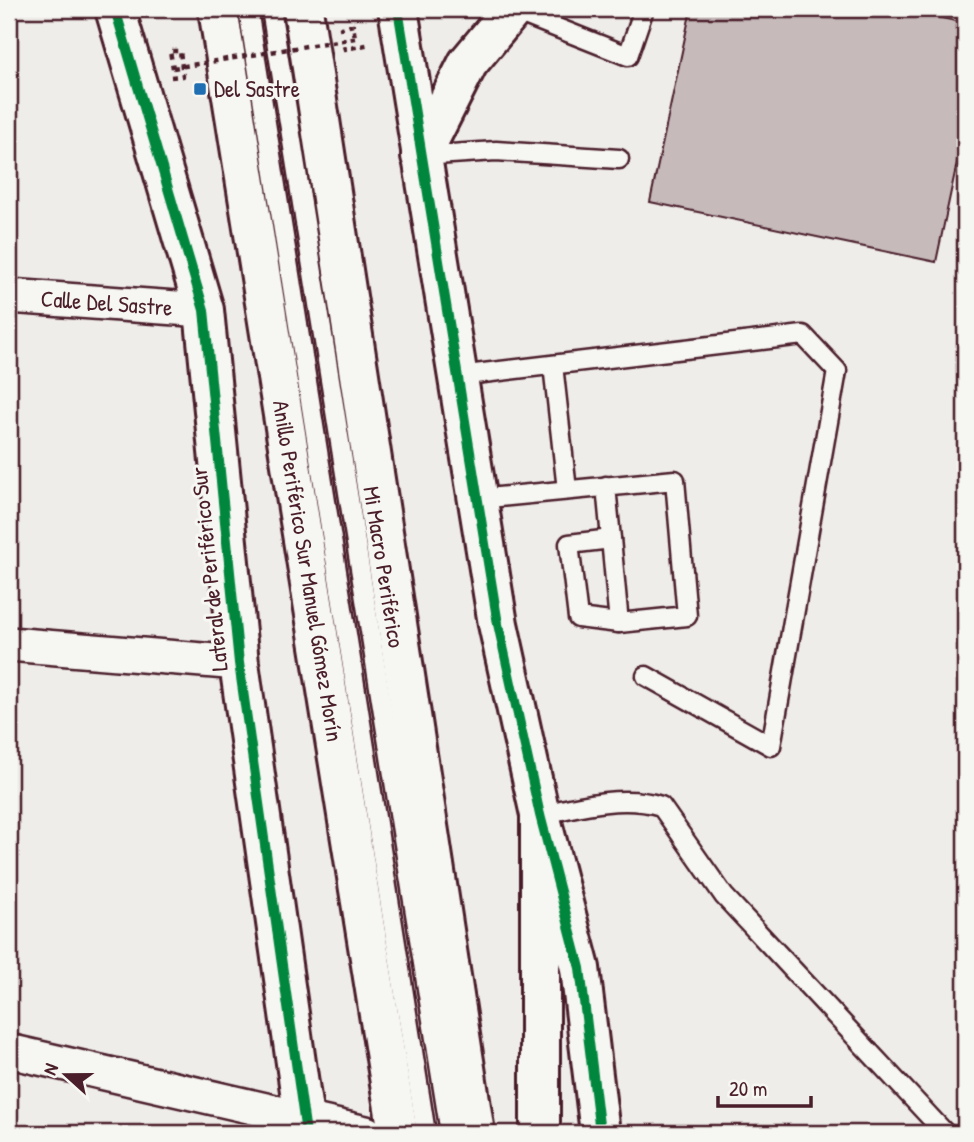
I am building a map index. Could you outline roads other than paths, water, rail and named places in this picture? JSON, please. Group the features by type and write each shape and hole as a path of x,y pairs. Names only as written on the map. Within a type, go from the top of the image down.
{"main road":[{"name":"Lateral de Periférico Sur","path":"115,9 204,310 239,663 305,1127"},
{"name":"Anillo Periférico Sur Manuel Gómez Morín","path":"218,9 398,1133"},
{"path":"303,9 475,1133"},
{"path":"421,156 468,63 512,9"},
{"path":"401,24 498,624 540,815 580,968 600,1133"},
{"path":"540,815 540,1133"}],"street":[{"name":"Calle Del Sastre","path":"9,296 204,310"},
{"path":"9,644 239,663"},
{"path":"9,1051 305,1127 366,1133"}],"lane":[{"name":"Mi Macro Periférico","path":"248,9 426,1133"},
{"name":"Mi Macro Periférico","path":"271,9 450,1133"},
{"path":"512,9 628,56 644,9"},
{"path":"421,156 496,151 619,159"},
{"path":"458,376 803,335 837,371 771,746 646,676"},
{"path":"554,365 567,490"},
{"path":"478,499 675,480 687,617 620,622 578,618 569,544 611,539"},
{"path":"606,486 620,622"},
{"path":"540,815 584,804 646,801 661,806 724,896 945,1133"}],"place":[{"name":"Del Sastre","path":"200,89"}]}
